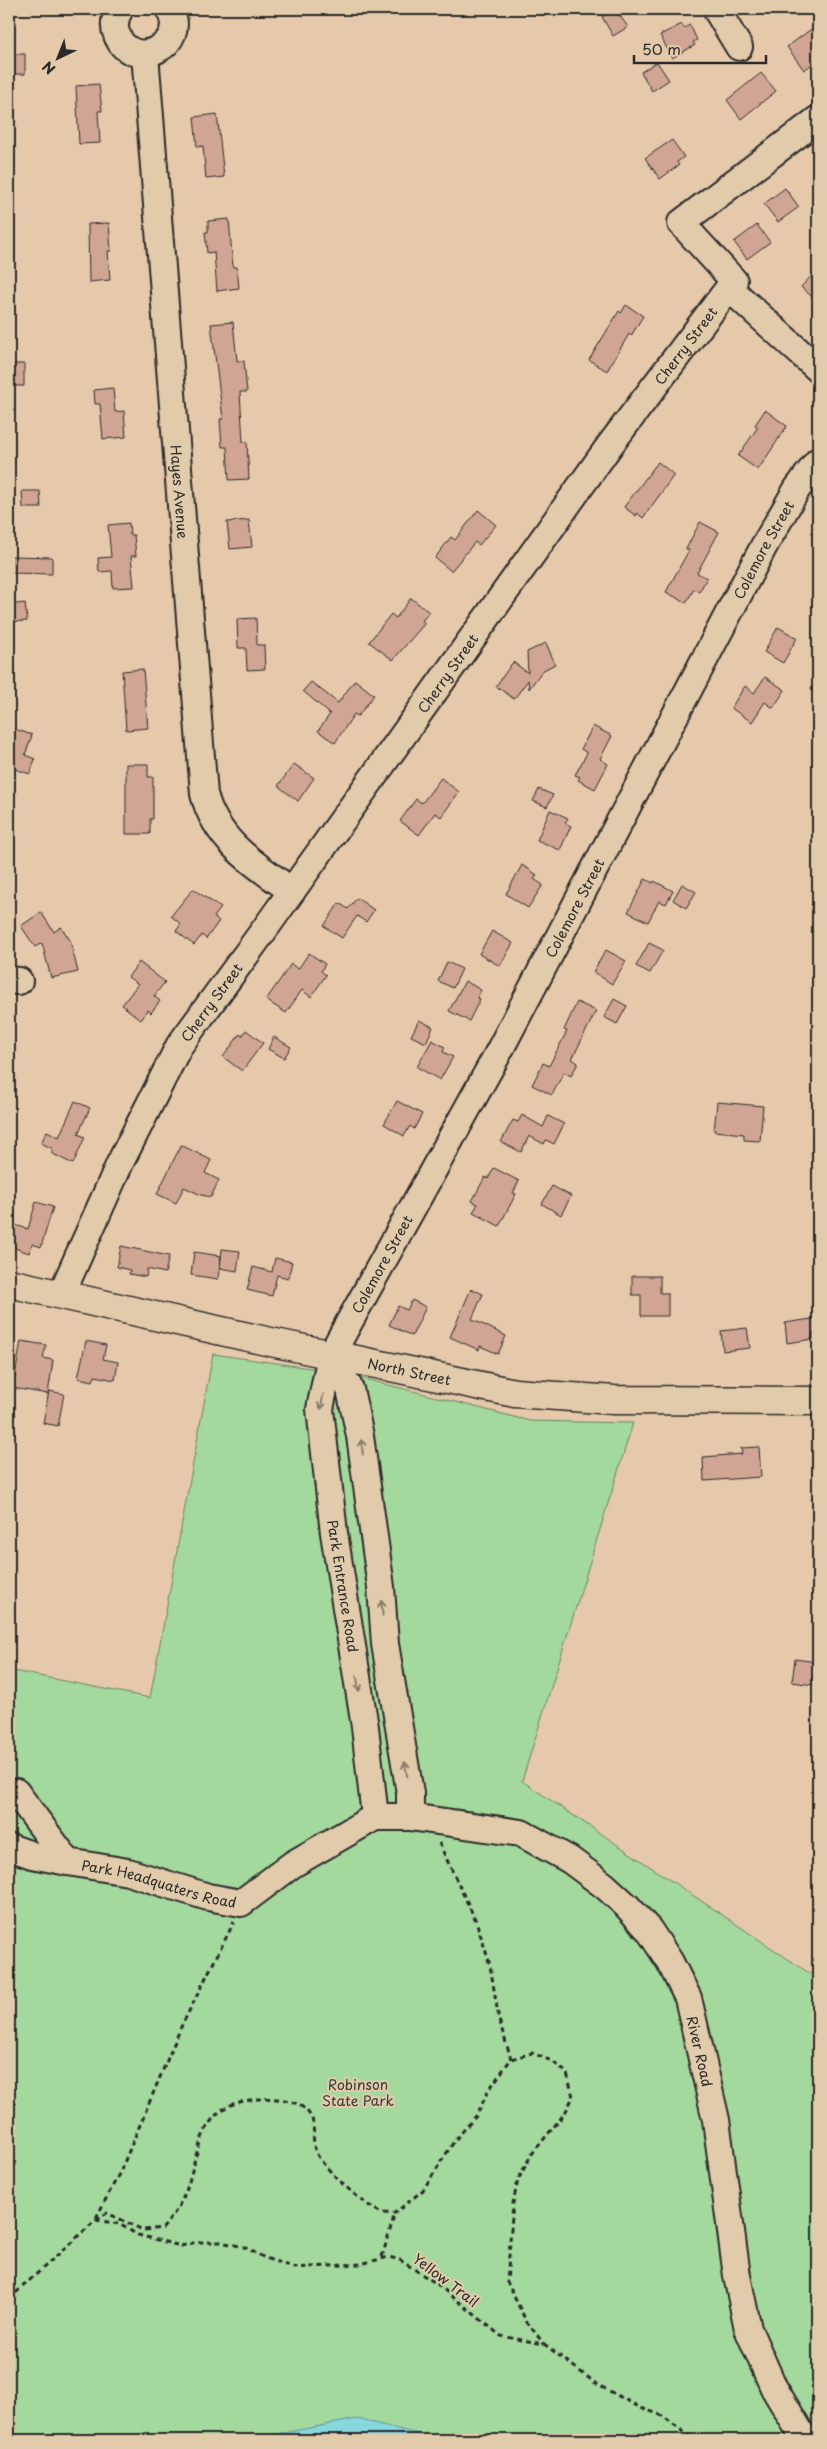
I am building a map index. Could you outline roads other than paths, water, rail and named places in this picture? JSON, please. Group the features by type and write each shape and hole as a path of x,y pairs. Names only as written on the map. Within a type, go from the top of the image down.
{"main road":[{"name":"North Street","path":"9,1283 474,1386 548,1396 665,1402 818,1401"}],"street":[{"path":"120,9 115,25 118,38 132,52 145,54 163,48 171,37 174,24 168,9"},
{"path":"716,9 739,47"},
{"name":"Hayes Avenue","path":"145,54 204,794 211,815 231,844 250,861 292,891"},
{"path":"818,119 681,223 734,282 728,288 818,369"},
{"name":"Cherry Street","path":"61,1295 126,1151 178,1046 292,891 610,445 728,288"},
{"name":"Colemore Street","path":"331,1355 496,1057 764,546 797,489 818,461"},
{"path":"331,1355 350,1389 360,1436 381,1587 385,1644 410,1792 410,1817"},
{"name":"Park Entrance Road","path":"331,1355 320,1408 334,1533 365,1727 375,1817"},
{"name":"Park Headquaters Road","path":"9,1793 16,1792 68,1862 128,1872 208,1897 241,1903 293,1864 375,1817 410,1817"},
{"name":"River Road","path":"410,1817 521,1833 570,1860 605,1886 649,1930 670,1962 688,1998 710,2094 737,2276 748,2329 774,2388 805,2440"},
{"path":"9,1847 32,1855 68,1862"}],"water":[{"path":"357,2419 443,2440 258,2440 267,2436"}],"park label":[{"name":"Robinson State Park","path":"358,2092"}]}
